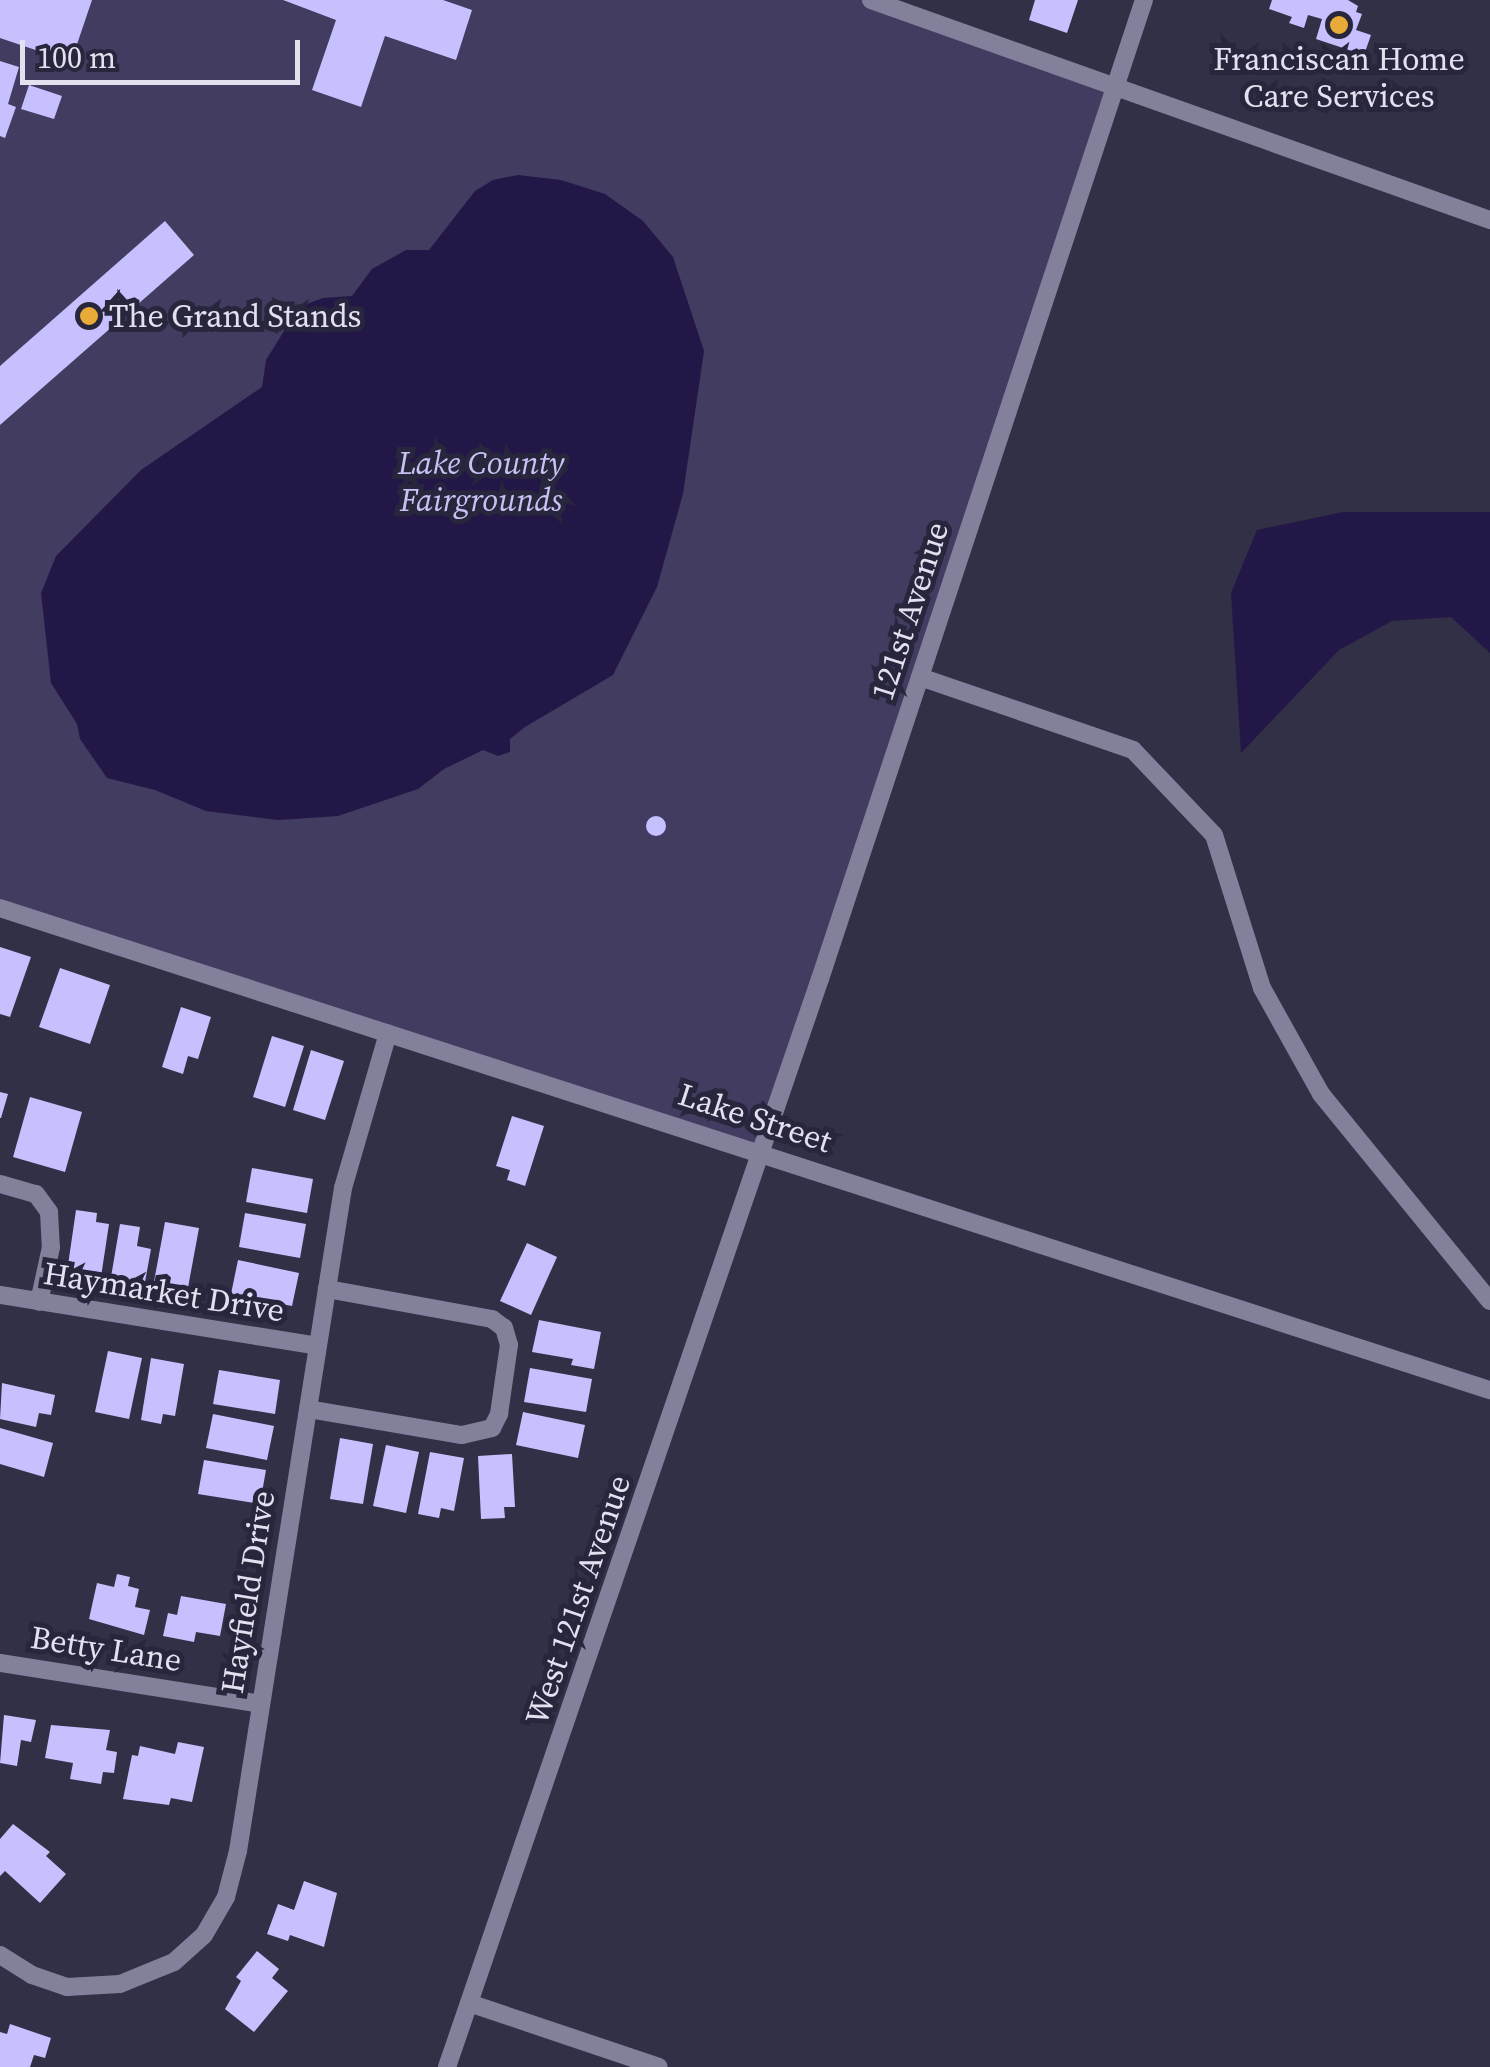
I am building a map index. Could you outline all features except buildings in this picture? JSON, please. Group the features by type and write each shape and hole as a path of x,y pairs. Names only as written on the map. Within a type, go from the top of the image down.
{"street":[{"path":"870,0 1490,220"},
{"name":"121st Avenue","path":"762,1151 1144,0"},
{"path":"920,676 1133,750 1214,835 1262,988 1321,1094 1490,1301"},
{"name":"Lake Street","path":"0,908 762,1151 1490,1390"},
{"name":"Hayfield Drive","path":"0,1955 32,1976 68,1987 97,1988 144,1977 174,1962 204,1935 226,1898 238,1851 349,1156 388,1033"},
{"name":"West 121st Avenue","path":"447,2067 762,1151"},
{"path":"0,1184 36,1194 49,1212 51,1247 39,1302"},
{"path":"308,1409 462,1435 492,1428 499,1414 509,1346 504,1328 492,1319 327,1289"},
{"name":"Haymarket Drive","path":"0,1296 318,1346"},
{"name":"Betty Lane","path":"0,1663 261,1704"},
{"path":"469,2003 659,2067"}],"green space":[{"name":"Lake County Fairgrounds","path":"0,0 873,0 1123,89 762,1151 0,907"}],"shaded area":[{"path":"518,175 561,180 605,194 643,221 673,257 704,351 683,494 657,587 613,675 525,727 510,739 510,752 498,756 483,750 444,769 418,789 338,816 278,820 206,811 155,790 107,778 80,739 77,724 51,683 41,593 56,556 141,470 262,387 266,360 299,307 323,298 352,296 372,269 406,250 429,250 475,191 493,180"},
{"path":"1343,512 1490,512 1490,653 1451,617 1392,621 1339,650 1241,753 1231,593 1257,530"}],"place":[{"name":"Franciscan Home Care Services","path":"1339,25"},
{"name":"The Grand Stands","path":"89,316"}]}
